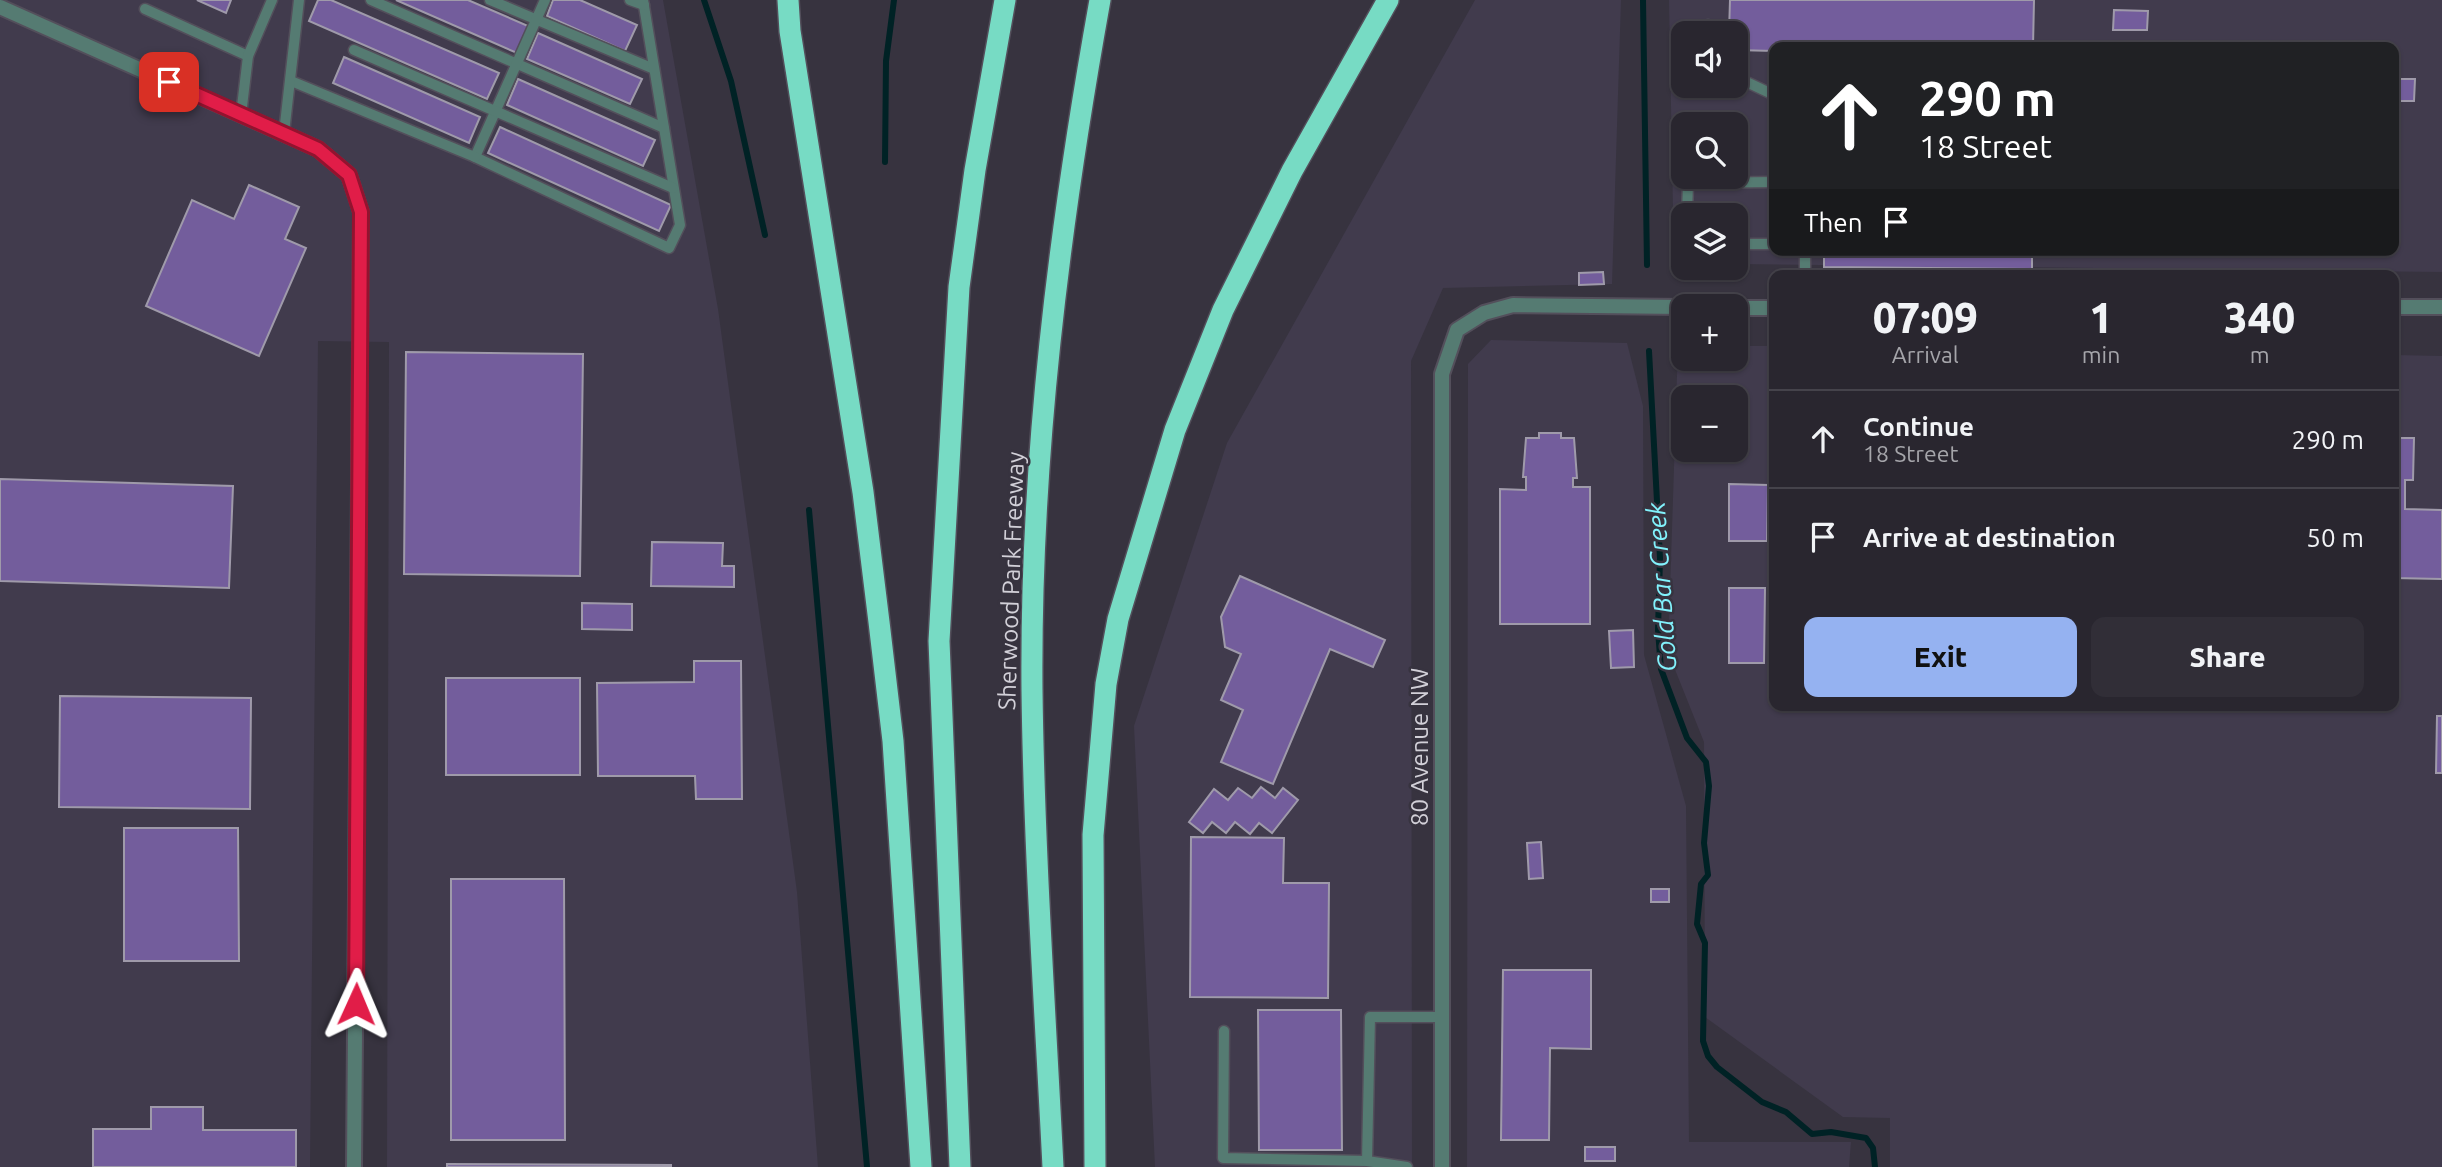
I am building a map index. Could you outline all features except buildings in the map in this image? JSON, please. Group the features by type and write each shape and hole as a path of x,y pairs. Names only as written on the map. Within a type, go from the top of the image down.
{"highway":[{"path":"782,0 790,31"},
{"path":"788,0 790,31 863,492 881,635 893,741 921,1167"},
{"path":"960,1167 939,641 959,288 975,170 1004,0"},
{"name":"Sherwood Park Freeway","path":"1053,1167 1033,716 1036,550 1044,400 1056,268 1100,0"},
{"path":"1095,1167 1093,835 1106,684 1118,619 1175,430 1223,310 1292,171 1388,0"}],"street":[{"path":"0,7 318,149 349,175 361,212 354,1167"},
{"name":"80 Avenue NW","path":"1443,1167 1442,374 1457,330 1484,313 1513,305 1671,307"},
{"path":"2399,307 2442,307"},
{"path":"1748,308 1769,308"}],"lane":[{"path":"241,115 248,56 272,0"},
{"path":"284,134 299,0"},
{"path":"371,0 664,128"},
{"path":"490,0 653,69"},
{"path":"475,157 545,0"},
{"path":"291,82 475,157 669,248 680,225 643,2 631,0"},
{"path":"145,9 248,56"},
{"path":"354,50 674,188"},
{"path":"1748,83 1769,93"},
{"path":"1688,203 1688,183 1769,182"},
{"path":"1748,244 1769,244"},
{"path":"1367,1161 1370,1017 1443,1017"},
{"path":"1224,1031 1223,1158 1367,1161 1407,1167"}],"shaded area":[{"path":"0,0 663,0 718,309 797,892 818,1167 387,1167 389,342 318,341 310,1167 0,1167"},
{"path":"1475,0 1621,0 1612,284 1443,288 1411,361 1412,1167 1155,1167 1134,726 1227,443"},
{"path":"1669,0 2442,0 2442,272 1748,264 1748,203 1673,203 1673,189 1748,189 1748,112 1671,112"},
{"path":"1491,340 1627,343 1643,406 1644,655 1686,806 1689,1142 1851,1142 1849,1167 1467,1167 1468,364"},
{"path":"1748,346 1769,346 1769,711 2399,711 2399,355 2442,356 2442,1167 1890,1167 1890,1118 1843,1117 1705,1017 1704,742 1668,652 1674,462 1748,462 1748,385 1677,385 1677,371 1748,371"}],"waterway":[{"path":"704,0 731,81 765,235"},
{"path":"885,162 886,61 894,0"},
{"name":"Gold Bar Creek","path":"1643,0 1647,265"},
{"name":"Gold Bar Creek","path":"1649,351 1660,558 1658,630 1661,669 1687,738 1706,762 1709,786 1704,843 1708,875 1701,884 1697,924 1705,943 1703,1041 1708,1056 1717,1067 1762,1102 1786,1112 1812,1134 1831,1132 1866,1138 1873,1148 1875,1167"},
{"path":"809,510 867,1167"}],"route":[{"path":"169,82 318,149 349,175 361,212 356,1004"}]}
